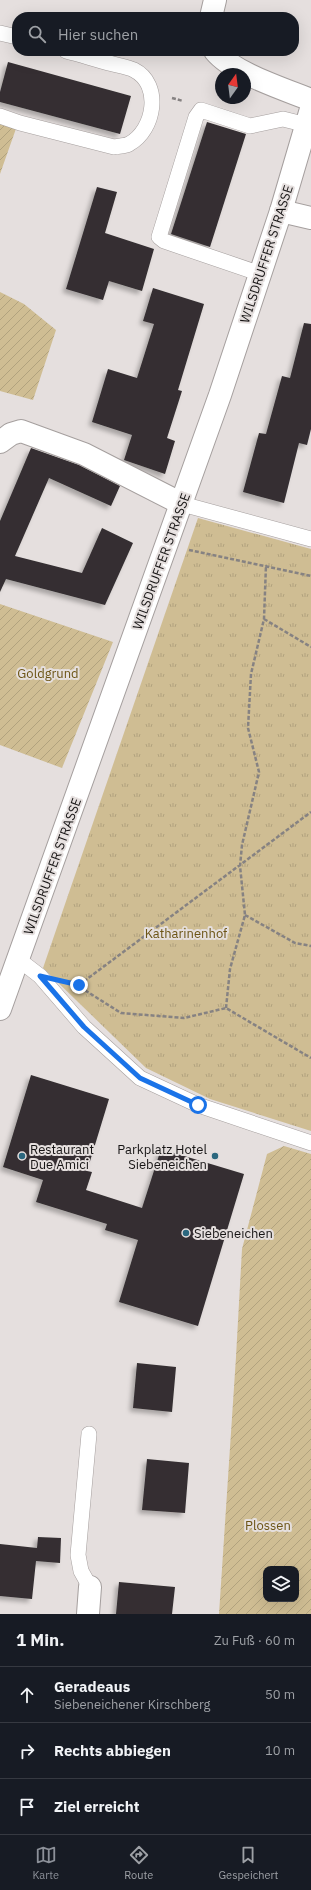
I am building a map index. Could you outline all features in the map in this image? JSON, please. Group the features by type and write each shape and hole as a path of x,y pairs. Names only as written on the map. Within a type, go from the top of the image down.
{"main road":[{"path":"212,12 215,0"},
{"path":"219,56 236,68 311,100"},
{"name":"WILSDRUFFER STRASSE","path":"0,1009 182,504 261,274 309,120"},
{"path":"281,211 311,218"},
{"path":"0,442 11,434 21,431 84,454 182,504"},
{"path":"88,1614 90,1587"}],"lane":[{"path":"0,32 12,36"},
{"path":"0,116 20,123 114,147 129,144 140,134 150,120 152,95 145,78 134,70 84,56"},
{"path":"261,274 164,241 158,237 196,117 201,110 250,126 282,119 309,120"},
{"path":"182,504 311,539"},
{"path":"18,959 40,976 84,1027 140,1078 198,1105 311,1143"},
{"path":"89,1434 78,1555 81,1571 90,1587"}],"path":[{"path":"152,95 179,99 201,110"},
{"path":"167,545 266,565 311,576"},
{"path":"226,1008 230,969 245,915 240,866 242,845 260,772 248,728 251,674 264,619 266,565"},
{"path":"264,619 311,647"},
{"path":"79,985 311,812"},
{"path":"245,915 295,944 311,946"},
{"path":"40,976 79,985 121,1013 184,1018 226,1008 311,1058"}],"green space":[{"path":"0,116 18,123 0,174"},
{"path":"0,292 24,304 56,330 33,400 0,391"},
{"name":"Katharinenhof","path":"198,518 311,549 311,1131 210,1099 146,1068 43,968"},
{"name":"Goldgrund","path":"0,604 113,642 62,768 0,745"},
{"name":"Plossen","path":"284,1146 311,1154 311,1614 219,1614 242,1249 267,1154"}],"building":[{"path":"8,62 131,96 120,134 0,102 0,92"},
{"path":"207,122 246,134 210,247 171,234"},
{"path":"97,187 117,192 105,233 154,249 142,291 109,281 103,300 66,289"},
{"path":"153,288 204,304 178,390 182,391 167,438 175,441 165,474 124,460 132,435 92,422 108,369 137,378 154,324 143,321"},
{"path":"304,323 311,324 311,429 307,445 299,443 284,503 243,492 259,433 266,434 282,376 290,378"},
{"path":"31,448 79,465 120,486 111,506 49,478 15,556 82,573 102,528 133,543 105,605 6,579 0,592 0,521"},
{"path":"31,1075 109,1099 87,1171 92,1172 86,1190 142,1208 161,1149 244,1174 198,1326 119,1302 138,1240 105,1230 107,1224 36,1202 43,1180 3,1167"},
{"path":"137,1363 176,1367 172,1412 133,1408"},
{"path":"147,1459 189,1463 185,1513 142,1510"},
{"path":"38,1537 61,1538 60,1563 36,1561 32,1599 0,1596 0,1544 37,1548"},
{"path":"119,1582 175,1587 172,1614 116,1614"}],"place":[{"name":"Restaurant Due Amici","path":"22,1156"},
{"name":"Parkplatz Hotel Siebeneichen","path":"215,1156"},
{"name":"Siebeneichen","path":"186,1233"}],"route":[{"path":"79,985 40,976 84,1027 140,1078 198,1105"}]}
